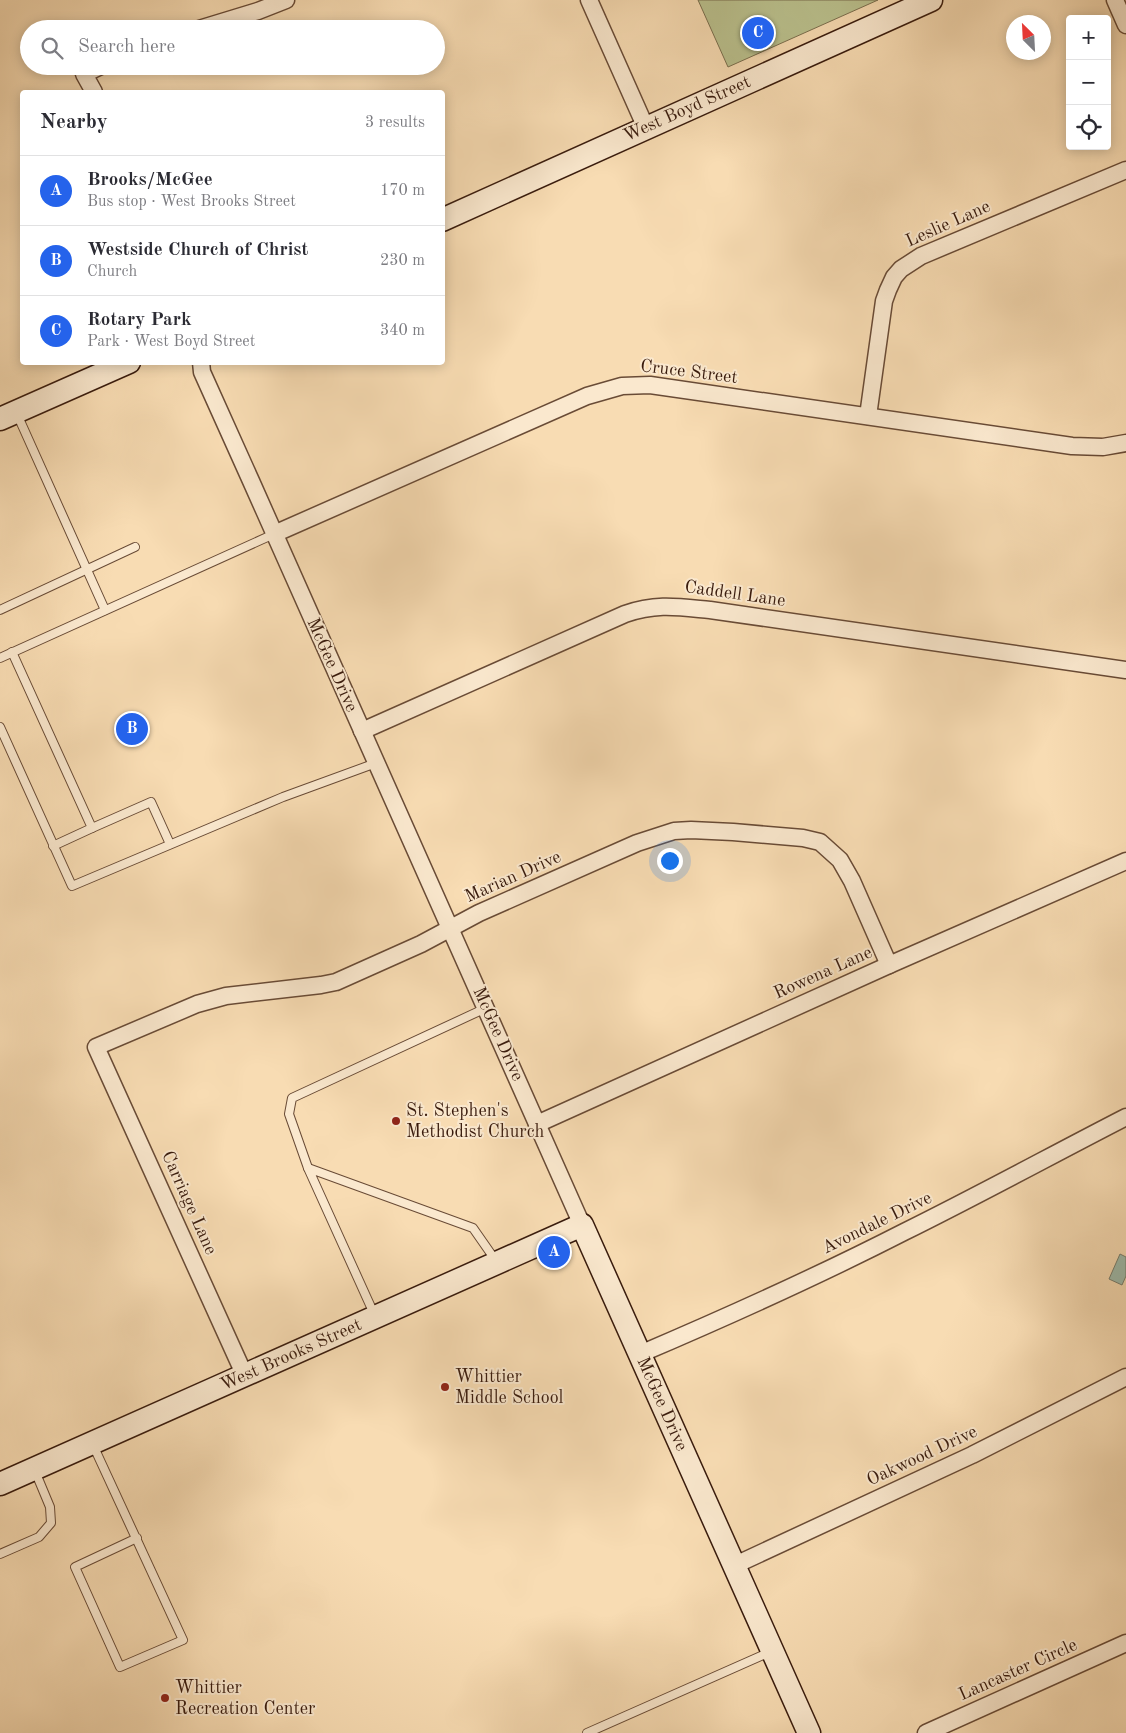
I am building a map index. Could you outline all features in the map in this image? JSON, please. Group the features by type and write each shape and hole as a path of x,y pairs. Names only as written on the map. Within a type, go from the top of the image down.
{"street":[{"path":"228,20 286,0"},
{"path":"588,0 646,128"},
{"name":"West Boyd Street","path":"445,219 931,0"},
{"path":"1115,0 1126,25"},
{"path":"85,75 93,90"},
{"name":"Leslie Lane","path":"868,416 884,301 894,277 901,269 921,256 1126,170"},
{"path":"8,416 122,365"},
{"name":"McGee Drive","path":"201,365 202,372 808,1733"},
{"name":"Cruce Street","path":"274,534 587,396 622,386 650,385 1072,446 1102,448 1126,443"},
{"name":"Caddell Lane","path":"362,731 617,617 652,606 710,610 1126,670"},
{"name":"Marian Drive","path":"96,1047 210,1000 248,993 336,982 404,952 479,913 637,843 674,831 733,832 803,838 820,842 840,860 852,881 889,965"},
{"name":"Rowena Lane","path":"537,1124 889,965 1126,861"},
{"name":"Carriage Lane","path":"96,1047 245,1376"},
{"name":"Avondale Drive","path":"640,1354 738,1312 817,1275 1012,1178 1126,1117"},
{"name":"West Brooks Street","path":"0,1484 582,1225"},
{"name":"Oakwood Drive","path":"733,1566 972,1456 1126,1377"},
{"name":"Lancaster Circle","path":"926,1733 1126,1643"}],"lane":[{"path":"8,416 87,569 105,610"},
{"path":"0,658 274,534"},
{"path":"0,610 135,548"},
{"path":"12,652 92,828"},
{"path":"0,727 72,886 283,797 376,762"},
{"path":"53,846 151,802 170,844"},
{"path":"376,1317 308,1168 289,1114 292,1098 486,1008"},
{"path":"308,1168 473,1228 497,1263"},
{"path":"93,1443 183,1640 120,1667 75,1568 136,1538"},
{"path":"0,1554 39,1537 51,1523 50,1506 34,1469"},
{"path":"587,1733 772,1651"}],"green space":[{"path":"698,0 878,0 728,67"}],"shaded area":[{"path":"1120,1254 1126,1257 1126,1276 1122,1285 1109,1279"}],"place":[{"name":"Rotary Park","path":"758,33"},
{"name":"Westside Church of Christ","path":"132,729"},
{"name":"St. Stephen's Methodist Church","path":"396,1121"},
{"name":"Brooks/McGee","path":"554,1252"},
{"name":"Whittier Middle School","path":"445,1387"},
{"name":"Whittier Recreation Center","path":"165,1698"}]}
